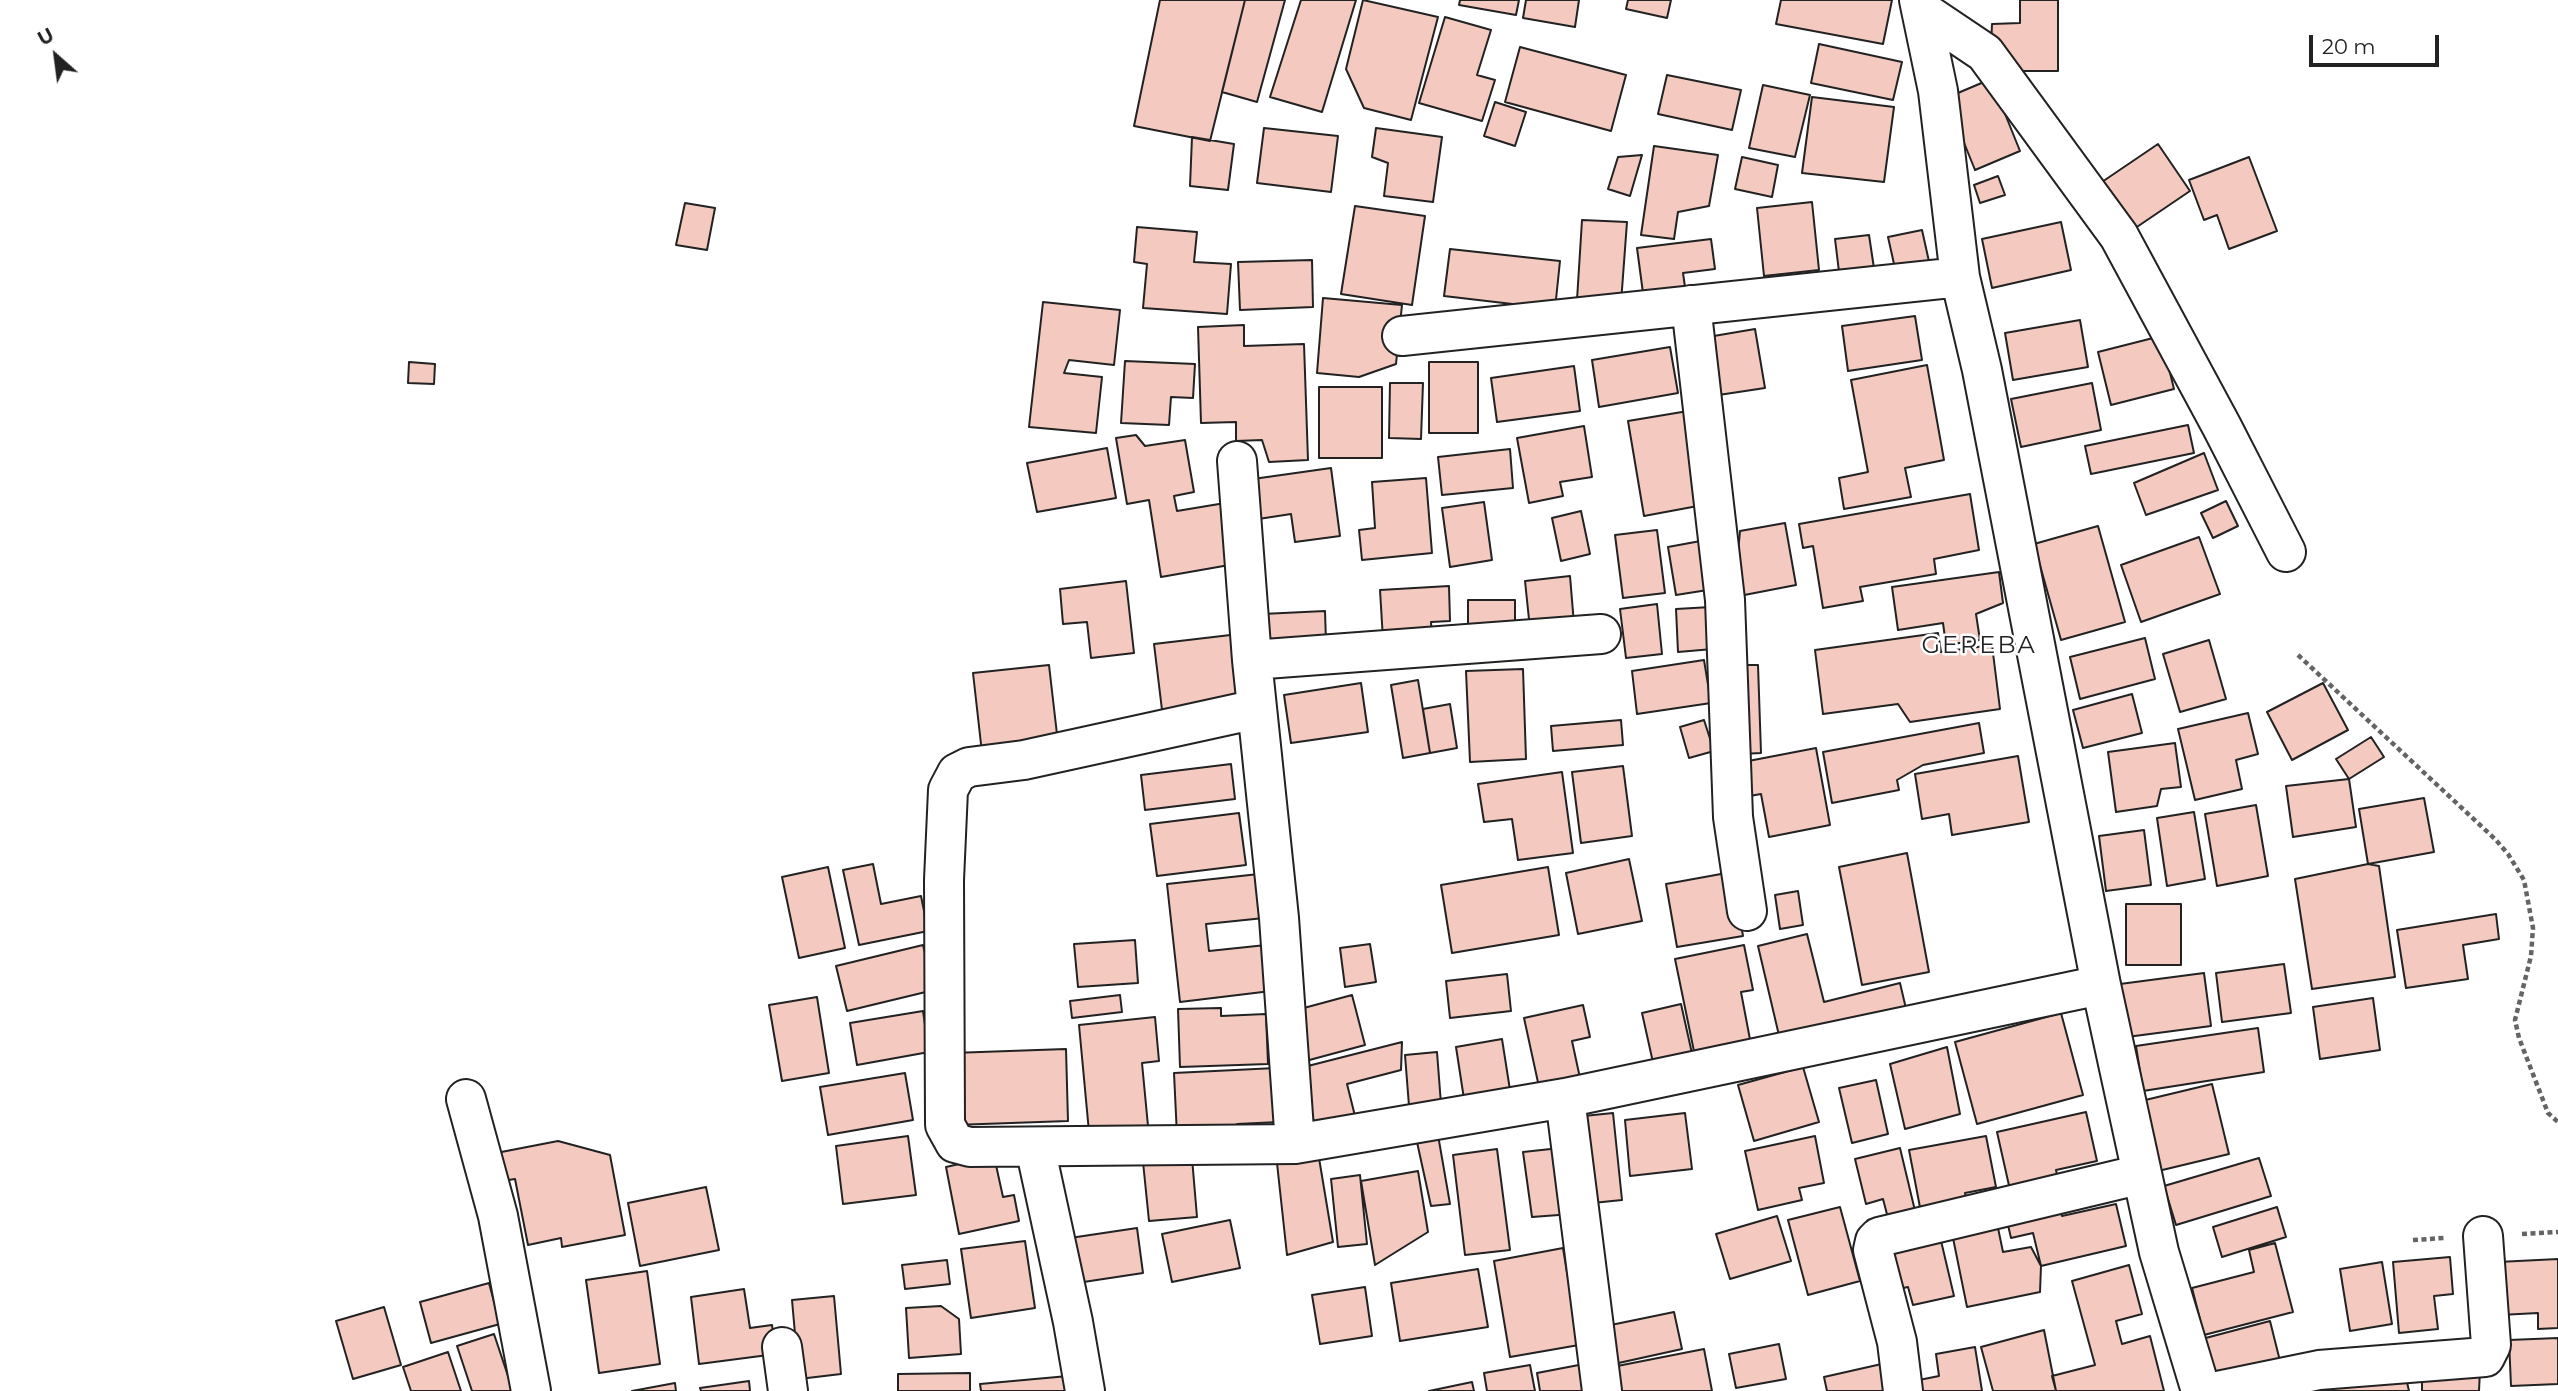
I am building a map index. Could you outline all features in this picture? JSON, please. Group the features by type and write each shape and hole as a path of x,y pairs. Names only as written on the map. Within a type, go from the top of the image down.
{"street":[{"path":"1920,5 1938,91 1960,277 1982,370 2101,985 2159,1252 2201,1391"},
{"path":"1920,5 1984,53 2119,236 2286,552"},
{"path":"1402,335 1960,277"},
{"path":"1691,305 1725,600 1733,817 1747,911"},
{"path":"1237,461 1252,660 1279,918 1295,1144"},
{"path":"1252,660 1601,634"},
{"path":"1257,709 1024,760 970,767 957,773 948,790 944,880 945,1125 955,1143 970,1147 1295,1144 1564,1098 2101,985"},
{"path":"1564,1098 1602,1391"},
{"path":"466,1099 498,1216 531,1391"},
{"path":"1035,1147 1085,1391"},
{"path":"1903,1391 1897,1342 1873,1250 1879,1237 2142,1174"},
{"path":"2217,1391 2319,1370 2485,1357 2491,1345 2483,1236"},
{"path":"782,1347 788,1391"}],"path":[{"path":"2298,655 2496,839 2524,880 2533,928 2531,956 2515,1020 2528,1064 2548,1113 2558,1122"}],"building":[{"path":"1160,0 1245,0 1210,141 1134,126"},
{"path":"1245,0 1285,0 1257,102 1222,92"},
{"path":"1301,0 1356,0 1322,112 1270,97"},
{"path":"1363,0 1438,17 1411,120 1364,108 1346,69"},
{"path":"1460,0 1519,0 1516,15 1459,5"},
{"path":"1526,0 1579,0 1575,27 1523,18"},
{"path":"1628,0 1671,0 1667,18 1626,9"},
{"path":"1781,0 1892,0 1883,44 1776,24"},
{"path":"2020,0 2058,0 2058,71 2014,71 1991,47 1992,24 2020,23"},
{"path":"1445,17 1491,30 1477,75 1495,80 1482,121 1419,103"},
{"path":"1819,44 1902,62 1893,100 1811,83"},
{"path":"1520,47 1626,75 1611,131 1505,102"},
{"path":"1667,75 1741,90 1732,130 1658,114"},
{"path":"1991,79 2020,151 1975,170 1946,98"},
{"path":"1763,85 1810,95 1795,157 1749,148"},
{"path":"1812,97 1894,107 1884,182 1802,173"},
{"path":"1495,102 1526,112 1515,146 1484,136"},
{"path":"1264,128 1338,136 1331,192 1257,183"},
{"path":"1376,128 1442,137 1433,202 1384,196 1388,163 1372,157"},
{"path":"1192,137 1234,144 1228,190 1190,186"},
{"path":"2158,144 2190,191 2128,233 2096,186"},
{"path":"1654,146 1718,155 1709,206 1678,212 1674,239 1641,235"},
{"path":"1642,155 1630,196 1608,189 1618,157"},
{"path":"1742,157 1778,165 1772,197 1735,189"},
{"path":"2249,157 2277,231 2229,249 2217,215 2204,220 2189,180"},
{"path":"1998,176 2005,195 1980,203 1974,185"},
{"path":"1812,202 1819,270 1764,276 1757,208"},
{"path":"685,203 715,208 707,250 676,245"},
{"path":"1355,206 1425,216 1412,305 1341,294"},
{"path":"1582,220 1627,222 1621,303 1577,300"},
{"path":"2061,222 2071,270 1992,288 1982,239"},
{"path":"1137,227 1197,232 1194,262 1231,264 1227,314 1143,308 1147,264 1134,262"},
{"path":"1922,230 1930,266 1896,273 1888,237"},
{"path":"1869,235 1875,275 1840,280 1835,239"},
{"path":"1711,239 1715,269 1683,273 1685,287 1643,293 1637,248"},
{"path":"1450,249 1560,261 1555,309 1444,296"},
{"path":"1312,260 1313,307 1240,310 1238,262"},
{"path":"1323,298 1402,305 1396,364 1359,377 1317,373"},
{"path":"1043,302 1120,310 1114,365 1069,360 1064,373 1102,377 1096,433 1029,427"},
{"path":"1915,316 1922,360 1848,371 1842,326"},
{"path":"2080,320 2088,367 2013,380 2005,333"},
{"path":"1244,325 1244,346 1304,344 1308,460 1269,462 1262,440 1236,441 1236,422 1201,423 1198,327"},
{"path":"1755,329 1765,388 1712,396 1702,338"},
{"path":"2161,336 2174,389 2111,405 2098,352"},
{"path":"1670,347 1678,393 1599,407 1592,360"},
{"path":"1125,361 1195,364 1193,398 1171,397 1169,425 1121,423"},
{"path":"409,362 435,364 434,384 408,383"},
{"path":"1429,362 1478,362 1478,433 1429,433"},
{"path":"1927,365 1944,460 1905,468 1911,497 1844,509 1839,478 1868,472 1851,380"},
{"path":"1574,366 1580,411 1497,422 1491,378"},
{"path":"1390,383 1423,383 1421,439 1389,438"},
{"path":"2092,383 2101,430 2021,447 2011,399"},
{"path":"1319,387 1382,387 1382,458 1319,458"},
{"path":"1688,411 1703,505 1644,516 1628,421"},
{"path":"2188,425 2194,453 2091,474 2085,446"},
{"path":"1584,426 1592,477 1560,482 1563,496 1529,503 1517,438"},
{"path":"1136,435 1145,446 1185,440 1194,492 1174,496 1177,511 1225,503 1235,564 1161,577 1149,500 1127,504 1116,438"},
{"path":"1107,448 1116,498 1037,512 1027,463"},
{"path":"1510,449 1513,488 1442,495 1438,457"},
{"path":"2204,453 2218,490 2146,515 2134,483"},
{"path":"1331,468 1340,536 1295,542 1291,514 1252,520 1246,480"},
{"path":"1426,478 1432,553 1362,560 1359,530 1375,528 1372,482"},
{"path":"1970,494 1979,550 1934,559 1936,574 1860,587 1863,601 1823,608 1813,546 1803,548 1799,524"},
{"path":"2226,501 2238,526 2213,538 2201,513"},
{"path":"1484,502 1492,560 1450,567 1442,508"},
{"path":"1581,511 1590,554 1561,561 1552,518"},
{"path":"1785,523 1796,585 1734,597 1740,531"},
{"path":"2098,526 2125,622 2061,640 2034,544"},
{"path":"1657,530 1665,593 1623,598 1615,535"},
{"path":"2199,537 2220,594 2141,622 2121,565"},
{"path":"1706,540 1714,589 1676,595 1668,547"},
{"path":"1999,572 2003,603 1976,614 1980,640 1946,645 1943,623 1898,630 1892,587"},
{"path":"1570,576 1574,624 1530,629 1525,581"},
{"path":"1126,581 1134,653 1091,658 1087,622 1063,624 1060,589"},
{"path":"1449,586 1450,621 1431,622 1432,637 1383,640 1380,590"},
{"path":"1468,600 1515,600 1515,630 1468,629"},
{"path":"1657,604 1662,654 1626,658 1620,609"},
{"path":"1711,607 1713,649 1678,652 1676,609"},
{"path":"1325,611 1326,642 1263,645 1262,614"},
{"path":"1938,633 1941,652 1992,645 2000,709 1910,722 1898,704 1823,714 1815,650"},
{"path":"1239,634 1247,699 1162,710 1154,644"},
{"path":"2145,638 2155,679 2080,699 2070,657"},
{"path":"2209,640 2226,699 2180,712 2163,654"},
{"path":"1704,660 1711,703 1637,714 1632,671"},
{"path":"1049,665 1058,743 982,753 973,673"},
{"path":"1738,665 1758,665 1761,753 1741,754"},
{"path":"1523,669 1526,759 1470,762 1466,671"},
{"path":"1418,680 1430,753 1403,758 1391,685"},
{"path":"1361,683 1368,732 1291,743 1284,695"},
{"path":"2323,683 2348,730 2292,760 2267,712"},
{"path":"2132,694 2142,733 2083,748 2073,710"},
{"path":"1450,704 1457,748 1430,753 1423,709"},
{"path":"2248,713 2258,754 2236,760 2242,789 2195,800 2178,729"},
{"path":"1621,720 1623,745 1553,751 1551,726"},
{"path":"1704,720 1714,751 1689,758 1680,727"},
{"path":"1979,723 1984,753 1923,765 1897,780 1899,790 1832,803 1823,752"},
{"path":"2371,737 2384,757 2349,779 2336,759"},
{"path":"2175,743 2181,787 2161,789 2157,806 2116,812 2108,752"},
{"path":"1816,748 1830,825 1769,837 1761,794 1744,797 1738,763"},
{"path":"2018,756 2029,822 1952,835 1949,814 1922,819 1915,774"},
{"path":"1231,764 1235,799 1145,810 1141,775"},
{"path":"1623,766 1632,836 1581,843 1572,772"},
{"path":"1562,772 1573,853 1518,860 1512,819 1484,822 1478,784"},
{"path":"2349,779 2356,827 2293,837 2286,786"},
{"path":"2424,798 2434,852 2368,864 2359,809"},
{"path":"2256,805 2268,876 2217,886 2205,814"},
{"path":"2194,812 2205,879 2167,886 2157,818"},
{"path":"1239,813 1246,865 1157,876 1150,824"},
{"path":"2144,830 2151,885 2106,891 2099,836"},
{"path":"1907,853 1929,972 1862,985 1839,867"},
{"path":"1629,859 1642,921 1578,934 1566,873"},
{"path":"873,864 881,904 921,896 928,931 859,945 843,870"},
{"path":"2368,864 2379,866 2395,977 2312,989 2295,879"},
{"path":"828,867 845,948 799,958 782,877"},
{"path":"1548,867 1559,935 1452,953 1441,885"},
{"path":"1732,872 1743,936 1677,947 1666,884"},
{"path":"1259,874 1264,918 1206,924 1209,951 1266,945 1271,991 1180,1002 1167,884"},
{"path":"1798,891 1803,925 1780,929 1775,895"},
{"path":"2126,904 2181,904 2181,965 2126,965"},
{"path":"2496,914 2499,939 2463,945 2468,979 2406,988 2397,930"},
{"path":"1807,934 1824,1002 1900,983 1907,1013 1781,1044 1758,946"},
{"path":"1135,940 1138,983 1078,987 1074,944"},
{"path":"1370,944 1376,982 1345,987 1340,948"},
{"path":"923,945 934,990 847,1011 836,966"},
{"path":"1744,945 1753,990 1741,992 1752,1050 1696,1061 1675,959"},
{"path":"2284,964 2291,1013 2222,1022 2216,973"},
{"path":"2204,973 2211,1026 2127,1037 2120,984"},
{"path":"1507,974 1511,1011 1450,1018 1446,981"},
{"path":"1120,995 1122,1012 1072,1018 1070,1001"},
{"path":"1352,995 1365,1045 1302,1062 1289,1012"},
{"path":"817,997 829,1073 782,1081 769,1005"},
{"path":"2373,998 2380,1050 2320,1059 2313,1007"},
{"path":"1681,1004 1693,1058 1654,1067 1642,1013"},
{"path":"1583,1005 1590,1037 1572,1041 1580,1078 1539,1087 1524,1018"},
{"path":"1221,1008 1221,1016 1266,1014 1268,1064 1180,1067 1178,1009"},
{"path":"923,1011 929,1052 857,1065 850,1023"},
{"path":"2061,1013 2083,1095 1977,1124 1955,1042"},
{"path":"1155,1017 1159,1061 1142,1063 1148,1126 1089,1132 1079,1025"},
{"path":"2258,1028 2264,1072 2143,1091 2136,1046"},
{"path":"1502,1039 1510,1090 1464,1099 1456,1047"},
{"path":"1402,1042 1401,1070 1347,1084 1356,1120 1316,1130 1300,1068"},
{"path":"1947,1047 1960,1114 1905,1129 1890,1064"},
{"path":"1066,1049 1068,1121 954,1125 952,1053"},
{"path":"1437,1052 1441,1104 1409,1106 1405,1055"},
{"path":"1803,1067 1819,1122 1754,1141 1738,1085"},
{"path":"1276,1068 1279,1122 1237,1124 1233,1133 1177,1136 1174,1073"},
{"path":"905,1073 913,1120 828,1135 820,1087"},
{"path":"1876,1080 1888,1134 1852,1143 1839,1088"},
{"path":"2212,1084 2229,1154 2154,1172 2137,1102"},
{"path":"2086,1112 2097,1161 2056,1170 2060,1189 2012,1199 1997,1132"},
{"path":"1613,1113 1622,1200 1583,1204 1574,1117"},
{"path":"1685,1113 1692,1169 1630,1176 1625,1120"},
{"path":"1415,1133 1438,1135 1450,1204 1431,1206"},
{"path":"908,1136 916,1195 843,1204 836,1146"},
{"path":"1815,1136 1824,1183 1799,1188 1802,1200 1758,1210 1745,1151"},
{"path":"1986,1136 1996,1187 1965,1193 1969,1214 1923,1223 1909,1150"},
{"path":"558,1141 610,1155 625,1235 562,1247 561,1238 528,1245 515,1179 496,1182 491,1154"},
{"path":"1560,1148 1572,1214 1532,1217 1523,1152"},
{"path":"1900,1148 1916,1215 1889,1222 1883,1199 1866,1204 1855,1159"},
{"path":"1497,1149 1510,1250 1465,1255 1453,1155"},
{"path":"1318,1152 1333,1242 1287,1255 1276,1154"},
{"path":"994,1156 1003,1197 1014,1195 1019,1221 959,1234 946,1167"},
{"path":"1192,1158 1197,1217 1149,1221 1143,1162"},
{"path":"2259,1158 2271,1196 2176,1225 2164,1186"},
{"path":"1418,1171 1428,1232 1375,1265 1361,1181"},
{"path":"1360,1175 1367,1244 1338,1247 1331,1179"},
{"path":"706,1187 719,1250 640,1266 628,1203"},
{"path":"2057,1199 2062,1216 2116,1204 2126,1246 2041,1266 2033,1233 2011,1238 2005,1212"},
{"path":"1840,1207 1860,1281 1808,1295 1788,1220"},
{"path":"2277,1207 2286,1237 2222,1257 2213,1227"},
{"path":"1777,1216 1791,1261 1730,1279 1716,1234"},
{"path":"1230,1220 1240,1268 1172,1282 1162,1234"},
{"path":"1137,1228 1143,1273 1077,1283 1070,1238"},
{"path":"1938,1228 1954,1296 1913,1305 1908,1287 1894,1290 1882,1241"},
{"path":"1998,1228 2003,1252 2031,1247 2041,1266 2040,1292 1967,1307 1953,1238"},
{"path":"1025,1241 1035,1308 971,1318 961,1249"},
{"path":"2275,1243 2293,1312 2204,1335 2192,1288 2254,1272 2249,1250"},
{"path":"1563,1248 1579,1345 1510,1357 1494,1261"},
{"path":"2450,1257 2453,1294 2434,1296 2438,1329 2399,1333 2393,1262"},
{"path":"2558,1259 2558,1328 2538,1329 2538,1313 2500,1315 2498,1262"},
{"path":"947,1260 950,1284 905,1289 902,1265"},
{"path":"2382,1262 2392,1324 2350,1331 2340,1269"},
{"path":"2129,1265 2142,1314 2116,1321 2122,1344 2150,1336 2164,1391 2056,1391 2052,1376 2095,1365 2072,1281"},
{"path":"1478,1269 1488,1327 1400,1341 1391,1283"},
{"path":"647,1271 660,1364 599,1373 586,1280"},
{"path":"489,1283 500,1324 431,1343 420,1302"},
{"path":"1365,1287 1372,1336 1320,1344 1312,1295"},
{"path":"744,1289 750,1328 772,1325 776,1354 699,1364 691,1297"},
{"path":"834,1296 841,1374 799,1379 792,1300"},
{"path":"941,1306 959,1319 961,1354 909,1358 906,1308"},
{"path":"384,1307 401,1365 353,1379 336,1321"},
{"path":"1674,1312 1682,1349 1614,1364 1606,1326"},
{"path":"2270,1321 2281,1365 2209,1383 2198,1340"},
{"path":"2044,1330 2056,1391 1993,1391 1981,1347"},
{"path":"494,1334 513,1391 472,1391 457,1346"},
{"path":"2558,1338 2558,1384 2511,1386 2509,1340"},
{"path":"1779,1344 1786,1379 1736,1388 1729,1354"},
{"path":"1975,1347 1982,1391 1916,1391 1914,1381 1939,1376 1936,1354"},
{"path":"1704,1349 1712,1391 1607,1391 1602,1369"},
{"path":"448,1352 461,1391 411,1391 403,1367"},
{"path":"1886,1363 1892,1391 1827,1391 1824,1377"},
{"path":"1584,1364 1588,1391 1540,1391 1537,1373"},
{"path":"1530,1365 1535,1391 1487,1391 1484,1373"},
{"path":"2404,1369 2409,1391 2319,1390"},
{"path":"2422,1370 2480,1370 2479,1391 2422,1391"},
{"path":"970,1373 970,1391 898,1391 898,1374"},
{"path":"1068,1376 1070,1391 981,1391 980,1384"},
{"path":"749,1381 750,1391 701,1391 700,1388"},
{"path":"1472,1382 1474,1391 1429,1391"},
{"path":"675,1383 676,1391 632,1391"}],"district":[{"name":"GEREBA","path":"1979,646"}]}
